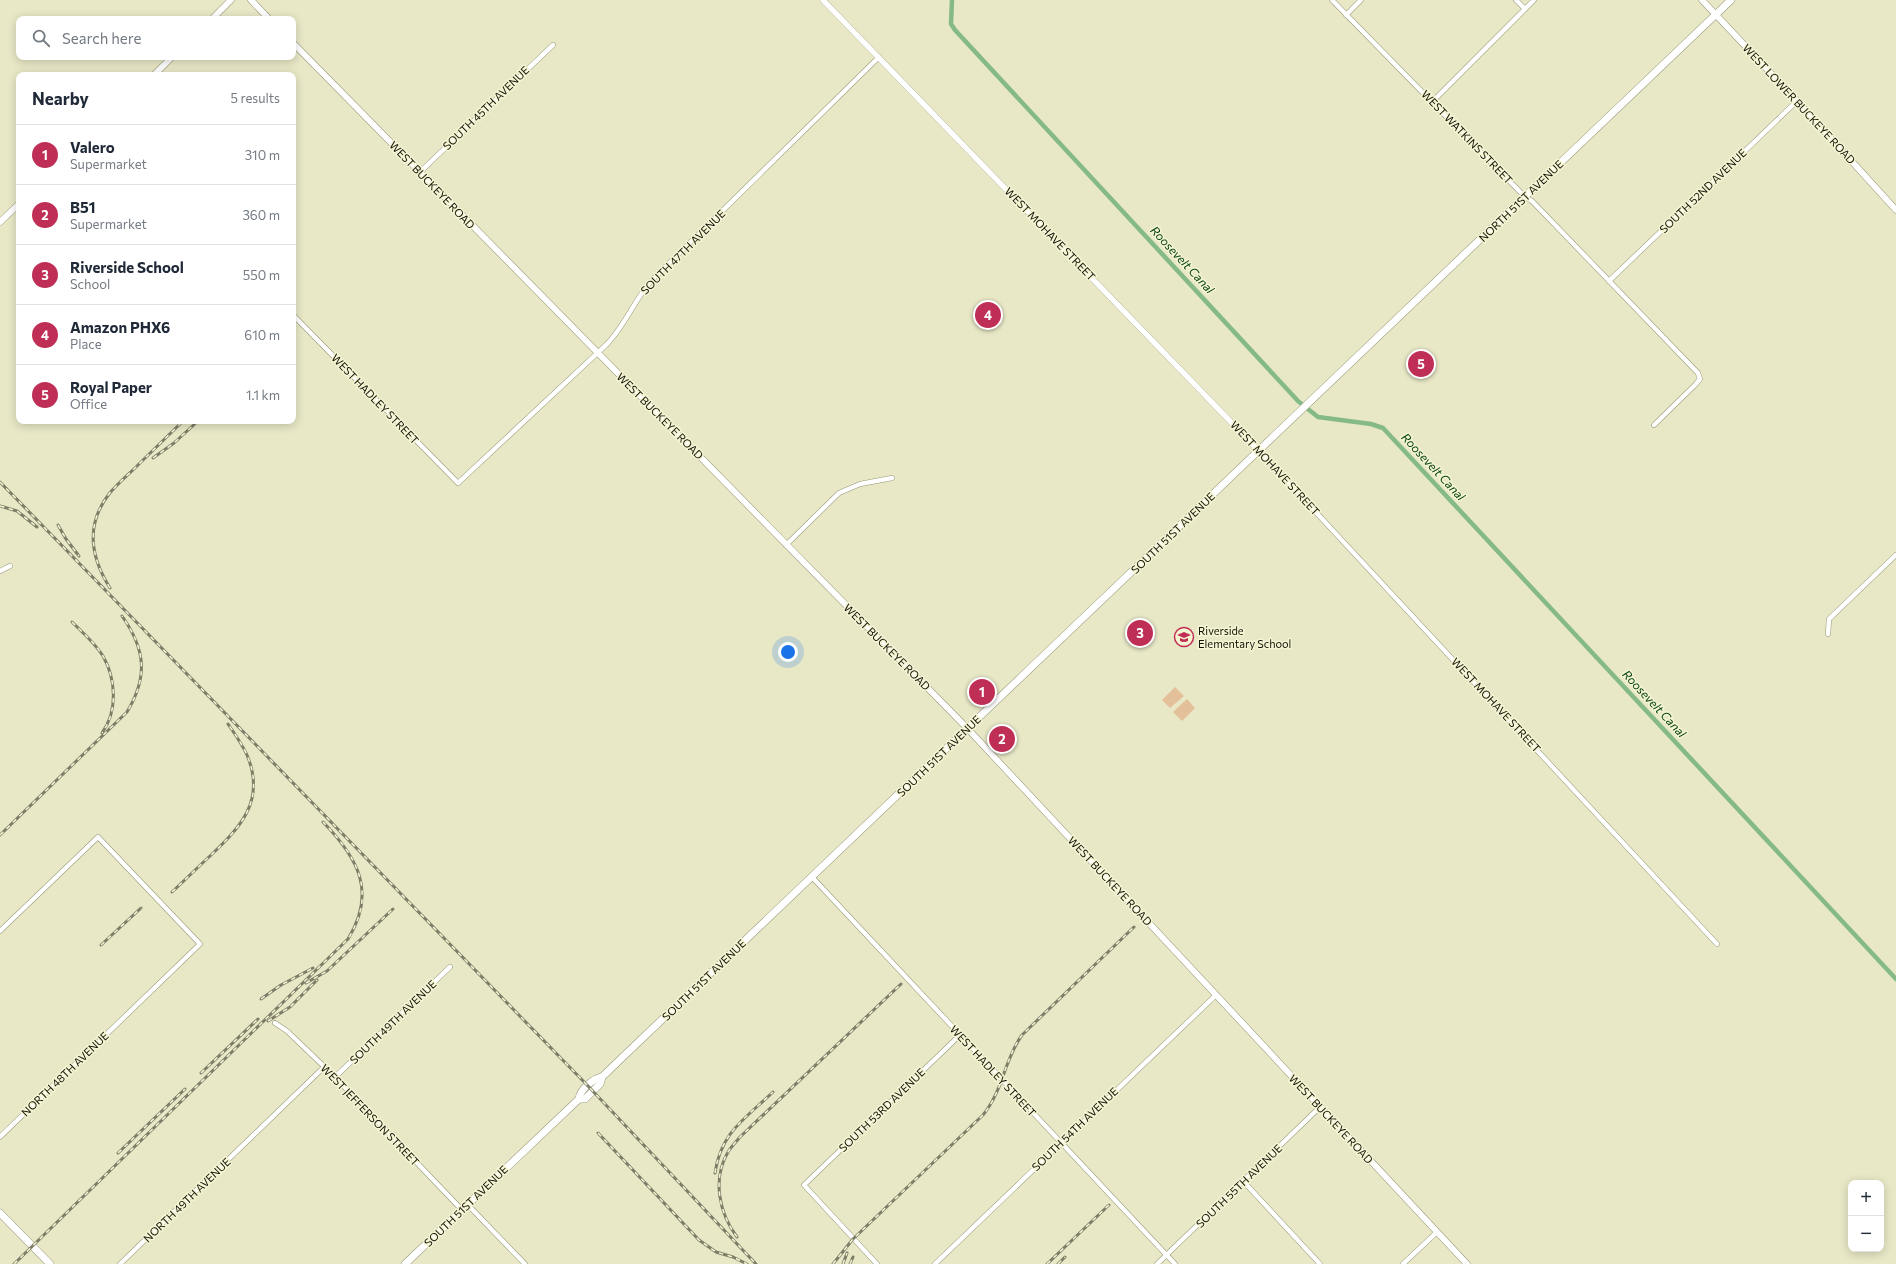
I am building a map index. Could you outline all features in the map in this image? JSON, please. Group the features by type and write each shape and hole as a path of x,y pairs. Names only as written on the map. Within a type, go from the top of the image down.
{"main road":[{"path":"215,16 232,0"},
{"path":"251,0 266,16"},
{"name":"WEST LOWER BUCKEYE ROAD","path":"1702,0 1797,101 1896,210"},
{"name":"NORTH 51ST AVENUE","path":"1310,402 1731,0"},
{"name":"WEST BUCKEYE ROAD","path":"296,46 968,729 1467,1264"},
{"path":"157,72 169,60"},
{"path":"0,222 16,207"},
{"name":"SOUTH 51ST AVENUE","path":"405,1264 579,1099 585,1099 600,1084 602,1077 1310,402"},
{"path":"0,1213 50,1264"}],"street":[{"name":"WEST MOHAVE STREET","path":"823,0 1259,451 1717,944"},
{"name":"WEST WATKINS STREET","path":"1332,0 1525,197 1532,201 1698,373 1700,379 1696,384 1654,425"},
{"path":"1346,15 1361,0"},
{"path":"1516,0 1525,9"},
{"path":"1432,102 1534,0"},
{"name":"SOUTH 45TH AVENUE","path":"420,172 553,45"},
{"name":"SOUTH 47TH AVENUE","path":"458,483 598,353 621,328 639,295 652,280 879,57"},
{"name":"SOUTH 52ND AVENUE","path":"1609,281 1797,101"},
{"name":"WEST HADLEY STREET","path":"296,318 458,483"},
{"path":"786,545 839,493 860,484 892,478"},
{"path":"1828,634 1829,619 1896,555"},
{"path":"0,571 10,566"},
{"name":"NORTH 48TH AVENUE","path":"0,931 98,837 200,944 0,1137"},
{"name":"WEST HADLEY STREET","path":"812,877 1175,1264"},
{"name":"SOUTH 49TH AVENUE","path":"335,1078 450,967"},
{"name":"SOUTH 54TH AVENUE","path":"936,1264 1216,995"},
{"name":"WEST JEFFERSON STREET","path":"275,1023 287,1031 323,1068 335,1078 462,1210"},
{"name":"SOUTH 53RD AVENUE","path":"877,1264 804,1185 960,1035"},
{"name":"NORTH 49TH AVENUE","path":"120,1264 323,1068"},
{"name":"SOUTH 55TH AVENUE","path":"1157,1264 1320,1108"},
{"path":"1243,1182 1320,1264"},
{"path":"468,1205 525,1264"},
{"path":"1403,1264 1437,1232"}],"shaded area":[{"path":"1175,687 1184,696 1170,708 1162,700"},
{"path":"1187,699 1195,708 1182,721 1173,712"}],"waterway":[{"name":"Roosevelt Canal","path":"952,0 951,24 955,30 1298,401 1318,417 1371,424 1383,428 1896,979"}],"railway":[{"path":"110,588 98,565 93,541 96,518 101,506 115,487 180,424"},
{"path":"153,458 174,443 195,424"},
{"path":"0,482 588,1086 756,1264"},
{"path":"0,506 17,511 37,527"},
{"path":"58,525 66,539 79,556"},
{"path":"0,835 127,712 138,687 141,675 141,664 140,652 136,640 122,616"},
{"path":"72,622 100,651 111,675 113,685 113,705 111,715 102,733"},
{"path":"172,892 232,834 247,812 252,799 254,786 252,771 247,755 228,724"},
{"path":"14,1264 348,939 357,922 361,906 362,891 360,876 346,849 323,822"},
{"path":"101,945 141,908"},
{"path":"306,983 327,971 393,909"},
{"path":"833,1264 853,1239 983,1115 995,1096 1011,1055 1022,1035 1134,927"},
{"path":"261,999 281,985 313,968"},
{"path":"268,1021 290,1007 317,980"},
{"path":"737,1237 726,1217 720,1196 720,1173 723,1162 729,1150 740,1137 901,984"},
{"path":"201,1073 258,1019"},
{"path":"118,1153 185,1089"},
{"path":"715,1173 718,1159 729,1136 736,1127 773,1092"},
{"path":"598,1133 699,1240 716,1252 733,1257 747,1264"},
{"path":"1047,1264 1109,1205"},
{"path":"843,1264 847,1253"},
{"path":"850,1264 853,1257"},
{"path":"1058,1264 1065,1257"}],"place":[{"name":"Amazon PHX6","path":"988,315"},
{"name":"Royal Paper","path":"1421,364"},
{"name":"Riverside School","path":"1140,633"},
{"name":"Riverside Elementary School","path":"1184,637"},
{"name":"Valero","path":"982,692"},
{"name":"B51","path":"1002,739"}]}
